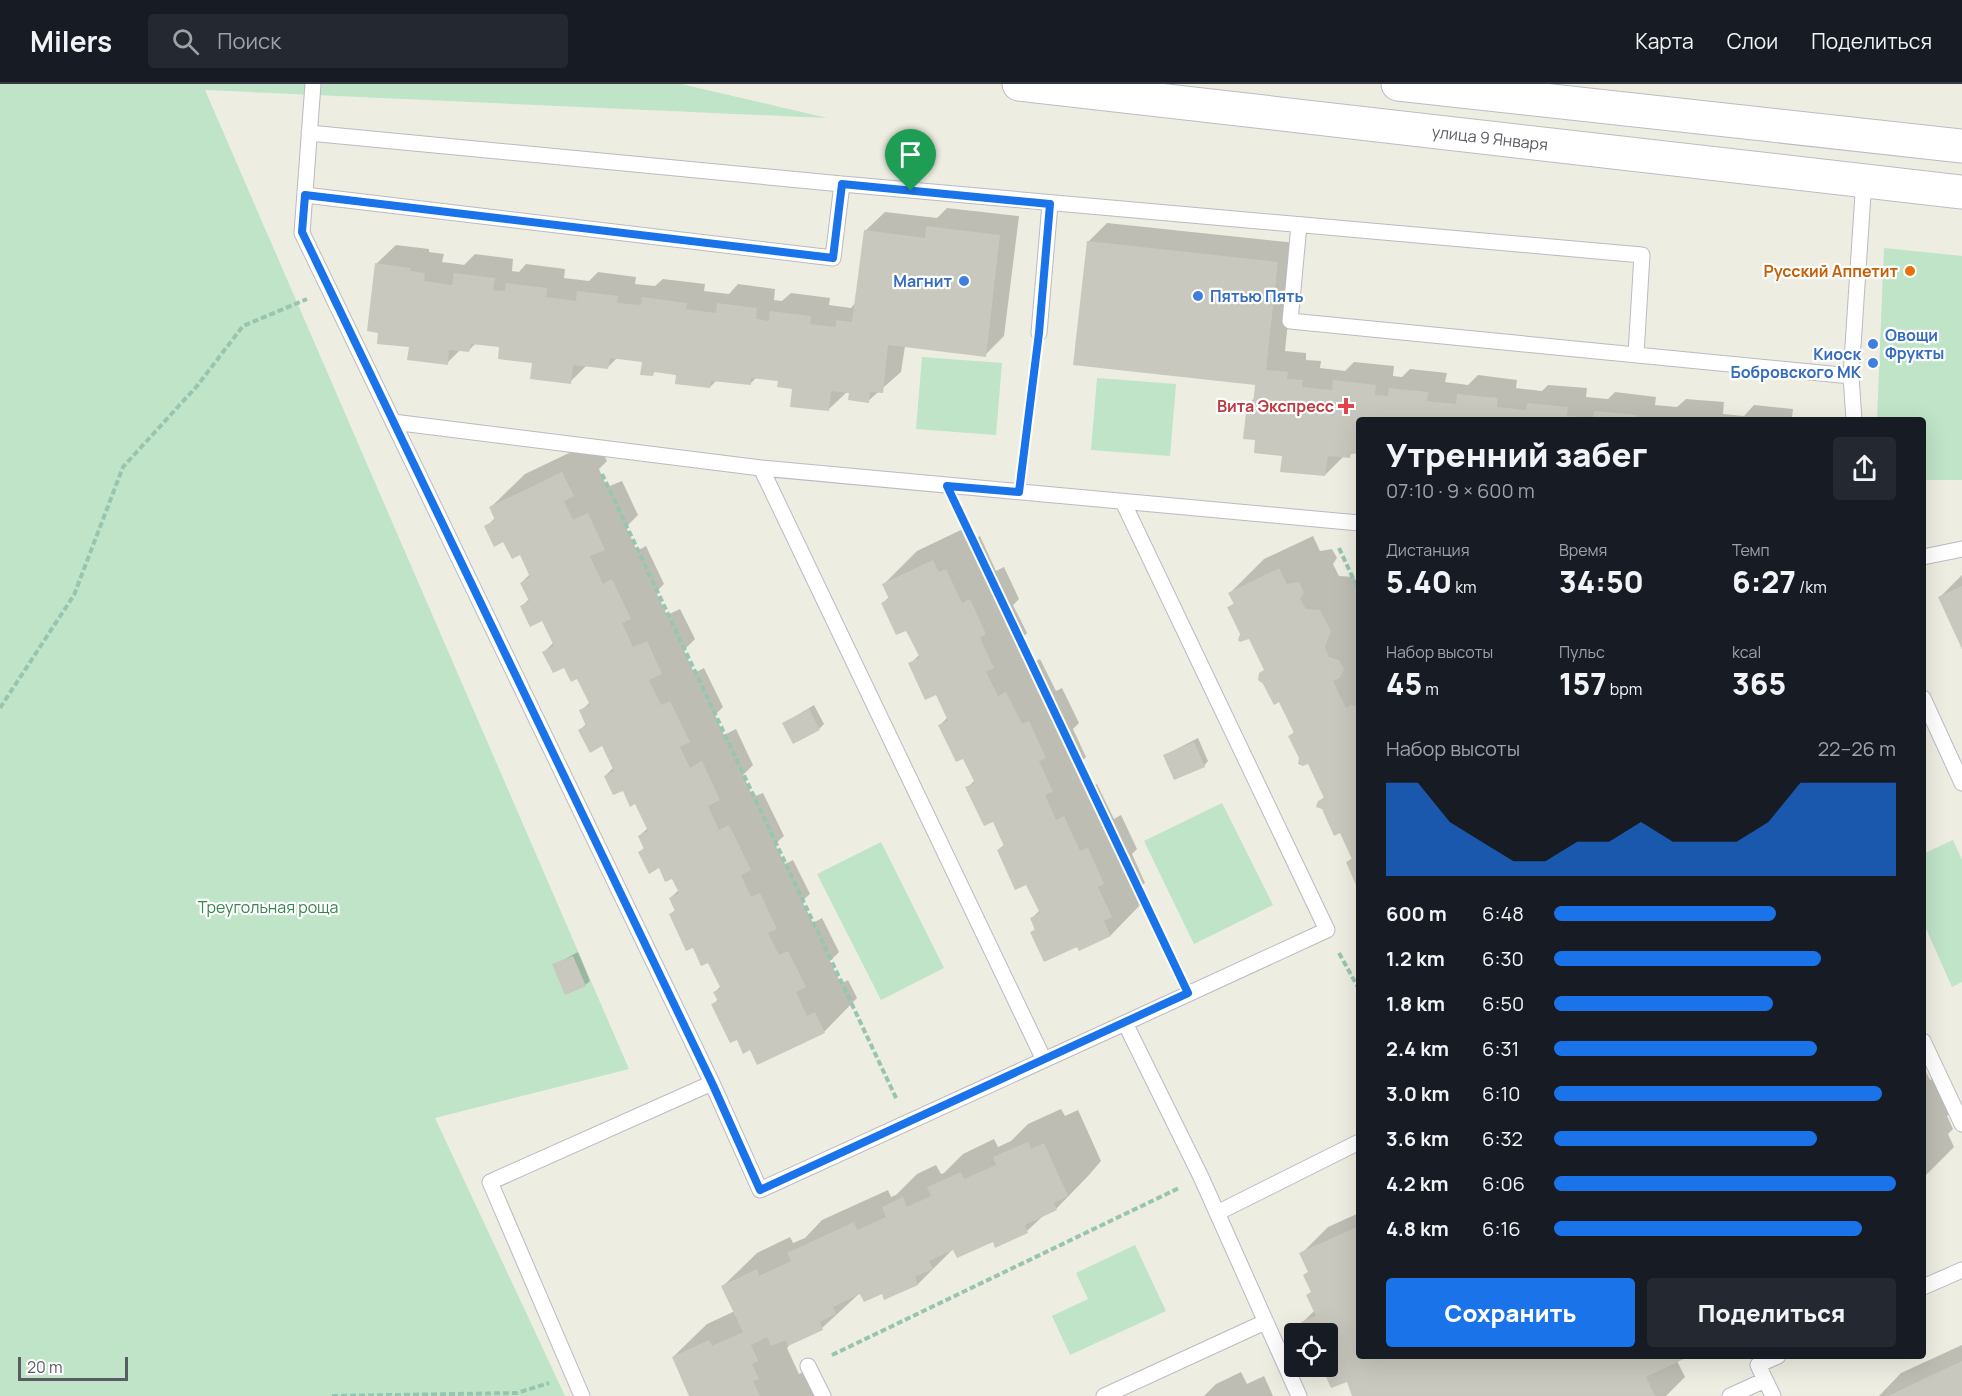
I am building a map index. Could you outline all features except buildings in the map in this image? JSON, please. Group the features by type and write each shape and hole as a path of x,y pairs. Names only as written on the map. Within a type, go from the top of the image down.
{"main road":[{"name":"улица 9 Января","path":"1019,84 1962,192"},
{"path":"1398,84 1962,146"},
{"path":"1864,179 1866,137"}],"lane":[{"path":"313,84 302,232 712,1083 760,1190 1327,930 1123,502"},
{"path":"309,133 1050,204 1642,255 1636,354"},
{"path":"1854,417 1851,376 1864,179"},
{"path":"305,195 833,258 842,184"},
{"path":"1039,333 1050,204"},
{"path":"1299,225 1290,321 1851,376"},
{"path":"393,422 761,468 1356,524"},
{"path":"761,468 1044,1060"},
{"path":"1926,555 1962,549"},
{"path":"1926,705 1962,783"},
{"path":"1125,1023 1201,1177 1299,1396"},
{"path":"1926,1047 1962,1124"},
{"path":"582,1396 490,1182 712,1083"},
{"path":"1217,1213 1356,1144"},
{"path":"1926,1286 1962,1270"},
{"path":"1104,1396 1265,1322"},
{"path":"1756,1361 1773,1396"},
{"path":"808,1366 823,1396"},
{"path":"1730,1396 1766,1380"}],"path":[{"path":"0,708 74,595 123,467 197,386 243,326 329,289"},
{"path":"1019,492 1039,333"},
{"path":"589,446 907,1122"},
{"path":"947,486 1188,993"},
{"path":"1325,520 1356,585"},
{"path":"1327,930 1356,983"},
{"path":"808,1366 1201,1177"},
{"path":"332,1396 517,1393 573,1375"}],"green space":[{"name":"Треугольная роща","path":"0,84 681,84 827,118 205,90 629,1069 435,1118 565,1396 0,1396"},
{"path":"1884,248 1962,256 1962,480 1926,480 1926,417 1877,417"},
{"path":"922,357 1002,363 996,435 916,429"},
{"path":"1097,378 1176,384 1170,456 1091,450"},
{"path":"1222,803 1273,905 1194,944 1144,841"},
{"path":"1953,840 1962,860 1962,982 1952,987 1926,929 1926,853"},
{"path":"881,842 944,968 881,1000 817,874"},
{"path":"1135,1245 1166,1311 1070,1355 1052,1316 1088,1299 1076,1273"}],"place":[{"name":"Русский Аппетит","path":"1910,271"},
{"name":"Магнит","path":"964,281"},
{"name":"Пятью Пять","path":"1198,296"},
{"name":"Овощи Фрукты","path":"1873,344"},
{"name":"Киоск Бобровского МК","path":"1873,363"},
{"name":"Вита Экспресс","path":"1346,406"}],"route":[{"path":"842,184 911,191 1050,204 1039,333 1019,492 947,486 1188,993 760,1190 712,1083 302,232 305,195 833,258 842,184"}]}
